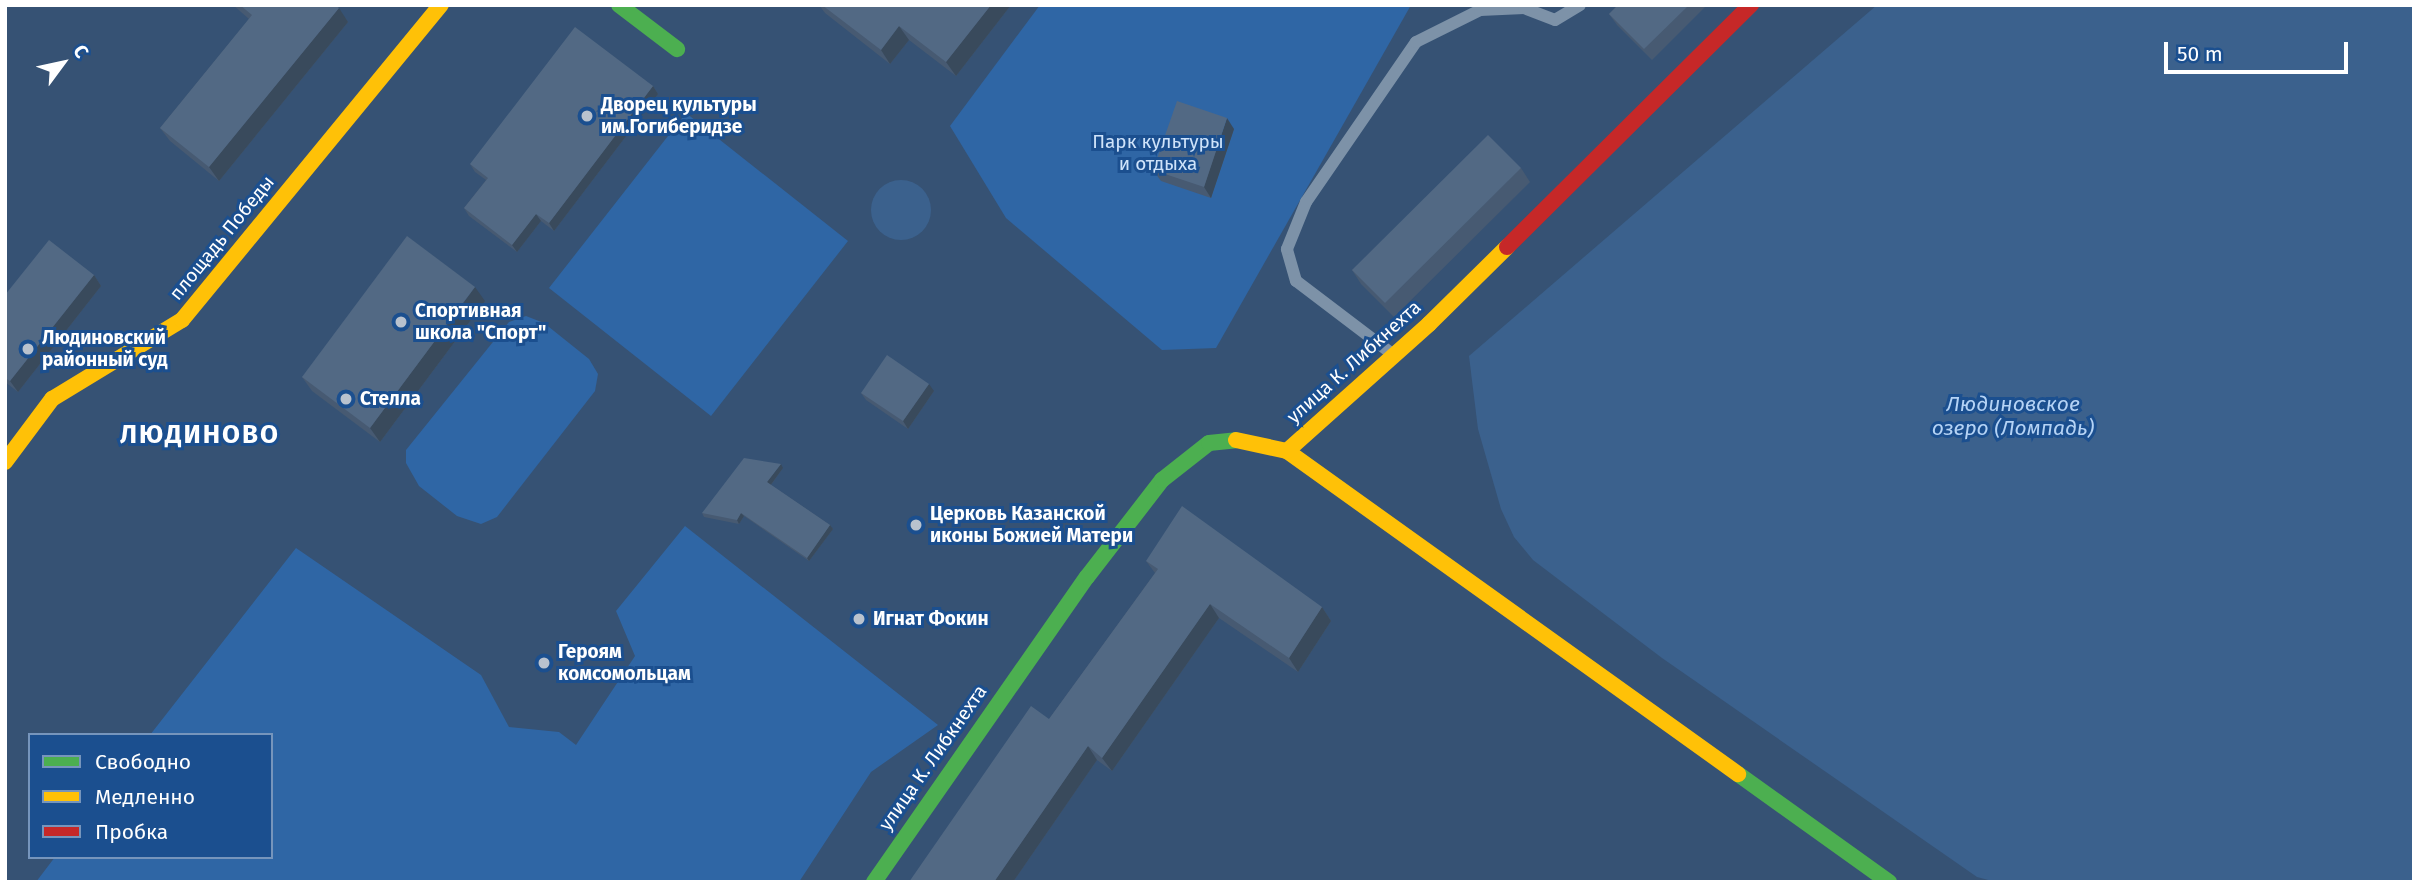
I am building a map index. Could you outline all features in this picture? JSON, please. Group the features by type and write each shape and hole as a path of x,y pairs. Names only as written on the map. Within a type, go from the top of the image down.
{"street":[{"name":"площадь Победы","path":"5,462 52,399 182,320 441,5"},
{"path":"619,5 677,48"},
{"name":"улица К. Либкнехта","path":"874,882 1087,577 1162,480 1209,443 1247,439 1287,451 1394,355 1751,5"},
{"path":"1287,451 1889,882"}],"lane":[{"path":"1394,355 1296,281 1287,249 1306,202 1416,42 1480,10 1525,6 1555,20 1580,5"}],"green space":[{"name":"Парк культуры и отдыха","path":"1040,5 1411,5 1216,348 1162,350 1006,218 950,126"},
{"path":"686,113 848,241 711,416 549,288"},
{"path":"526,316 544,323 589,359 598,374 595,391 497,517 481,524 457,516 419,486 406,463 406,450 509,322"},
{"path":"685,526 938,725 871,772 799,882 36,882 53,859 273,859 273,733 152,733 296,548 481,675 509,727 559,732 576,745 635,656 616,611"}],"water":[{"name":"Людиновское озеро (Ломпадь)","path":"1877,5 2414,5 2414,882 1996,882 1977,877 1662,658 1533,560 1514,537 1501,509 1478,429 1469,356"},
{"path":"901,180 918,185 926,193 931,210 926,227 918,235 901,240 884,235 876,227 871,210 876,193 884,185"}],"building":[{"path":"240,5 335,5 339,8 209,167 160,128 252,15"},
{"path":"822,5 991,5 946,62 899,26 881,50"},
{"path":"1618,5 1689,5 1644,49 1609,14"},
{"path":"575,27 653,86 549,223 536,214 512,245 464,208 488,178 470,164"},
{"path":"1177,101 1227,118 1204,187 1153,170"},
{"path":"1488,135 1521,168 1385,303 1352,270"},
{"path":"407,236 475,287 370,428 302,377"},
{"name":"Людиновский районный суд","path":"49,240 94,275 10,381 5,378 5,295"},
{"path":"887,355 929,384 903,421 861,393"},
{"path":"744,458 781,464 767,482 830,525 807,558 741,513 737,520 702,513"},
{"path":"1182,506 1322,607 1289,658 1210,604 1102,758 1088,746 994,882 909,882 1031,706 1049,719 1158,569 1146,561"}],"traffic: fast":[{"path":"619,5 677,49"},
{"path":"874,882 1087,577 1162,480 1209,443 1236,440"},
{"path":"1738,774 1889,882"}],"traffic: slow":[{"path":"5,462 52,399 182,320 441,5"},
{"path":"1287,451 1429,324 1507,247"},
{"path":"1236,440 1287,451 1738,774"}],"traffic: jam":[{"path":"1507,247 1751,5"}],"place":[{"name":"Дворец культуры им.Гогиберидзе","path":"587,116"},
{"name":"Спортивная школа \"Спорт\"","path":"401,322"},
{"name":"Людиновский районный суд","path":"28,349"},
{"name":"Стелла","path":"346,399"},
{"name":"Церковь Казанской иконы Божией Матери","path":"916,525"},
{"name":"Игнат Фокин","path":"859,619"},
{"name":"Героям комсомольцам","path":"544,663"}],"district":[{"name":"ЛЮДИНОВО","path":"200,435"}]}
